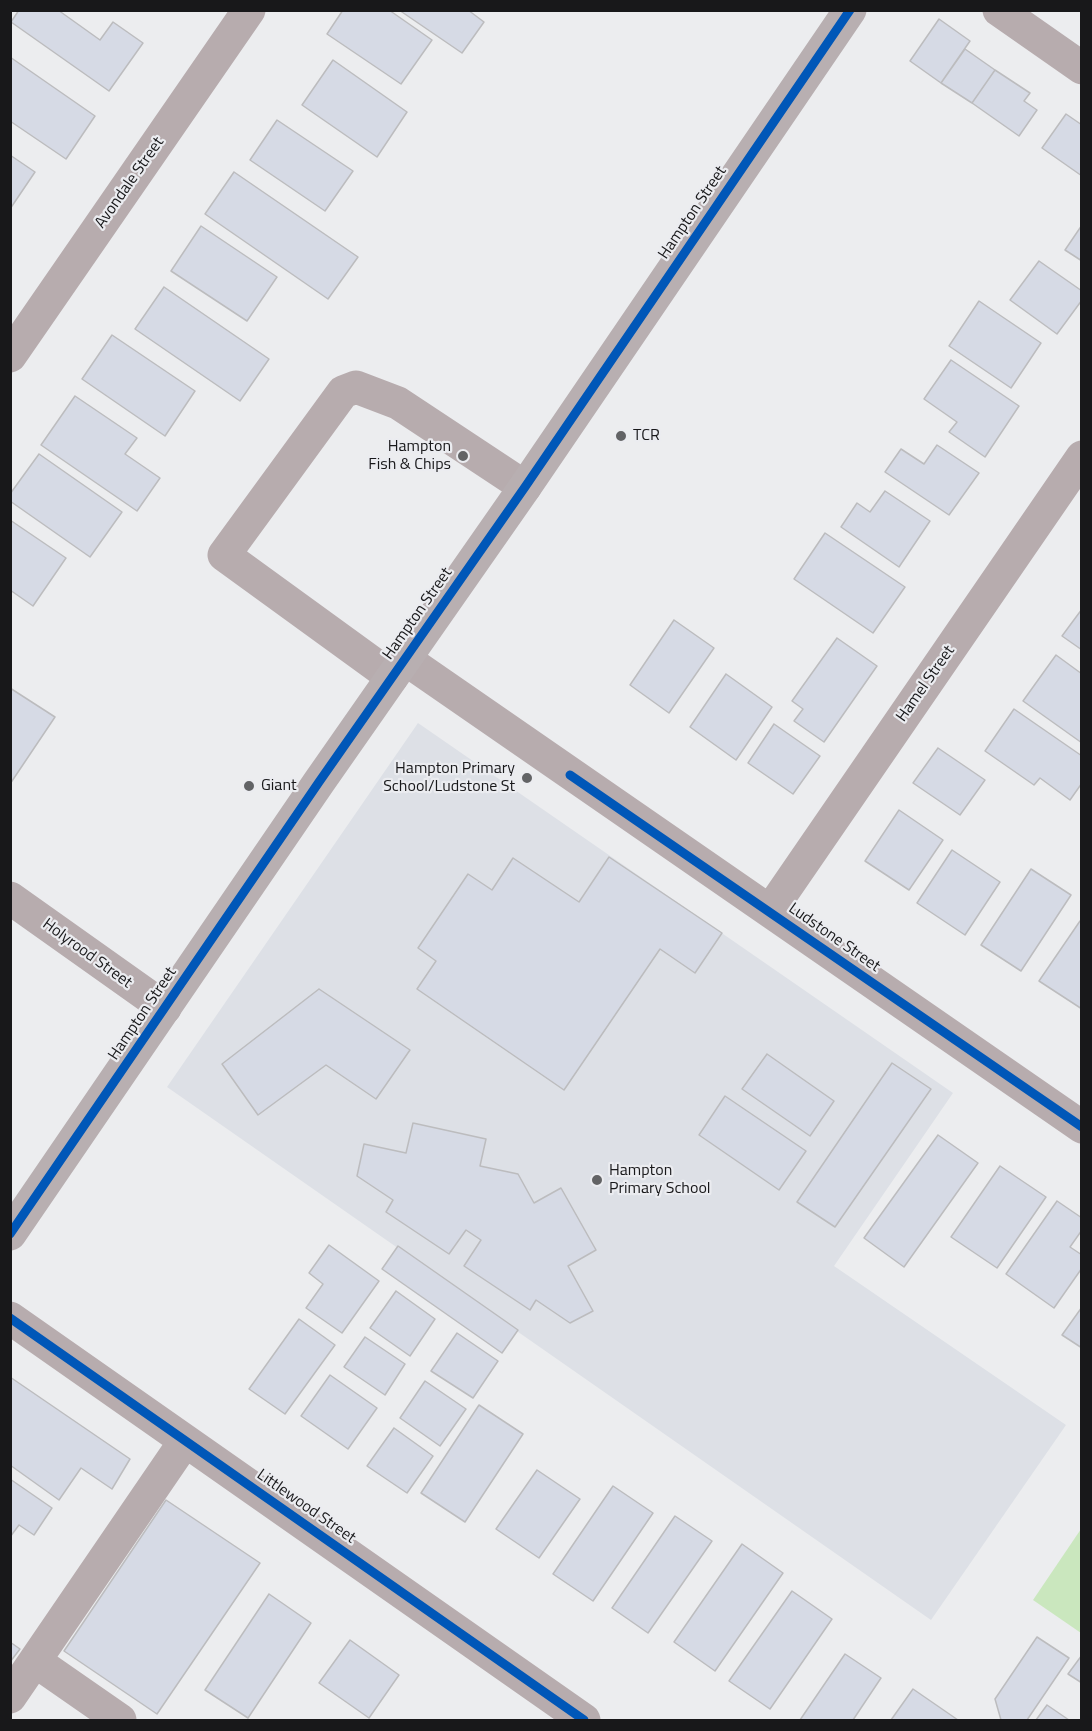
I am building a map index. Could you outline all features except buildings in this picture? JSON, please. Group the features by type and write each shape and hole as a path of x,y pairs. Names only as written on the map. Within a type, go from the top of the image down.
{"main road":[{"name":"Hampton Street","path":"10,1234 398,668 525,487 840,14"}],"street":[{"name":"Avondale Street","path":"10,356 249,10"},
{"path":"999,10 1082,68"},
{"name":"Ludstone Street","path":"525,487 398,403 356,387 343,392 224,555 770,911 1082,1127"},
{"name":"Hamel Street","path":"770,911 1082,458"},
{"name":"Holyrood Street","path":"10,898 165,1008"},
{"name":"Littlewood Street","path":"10,1318 584,1720"},
{"path":"10,1697 185,1441"},
{"path":"35,1661 120,1720"}],"shaded area":[{"name":"Hampton Primary School","path":"418,723 953,1093 834,1266 1066,1425 931,1620 167,1087"}],"green space":[{"path":"1081,1529 1081,1633 1033,1600"}],"cycle path":[{"path":"10,1234 319,782 525,487 850,10"},
{"path":"570,775 1082,1127"},
{"path":"10,1318 584,1720"}],"place":[{"name":"TCR","path":"621,436"},
{"name":"Hampton Fish & Chips","path":"463,456"},
{"name":"Hampton Primary School/Ludstone St","path":"527,778"},
{"name":"Giant","path":"249,786"},
{"name":"Hampton Primary School","path":"597,1180"}]}
